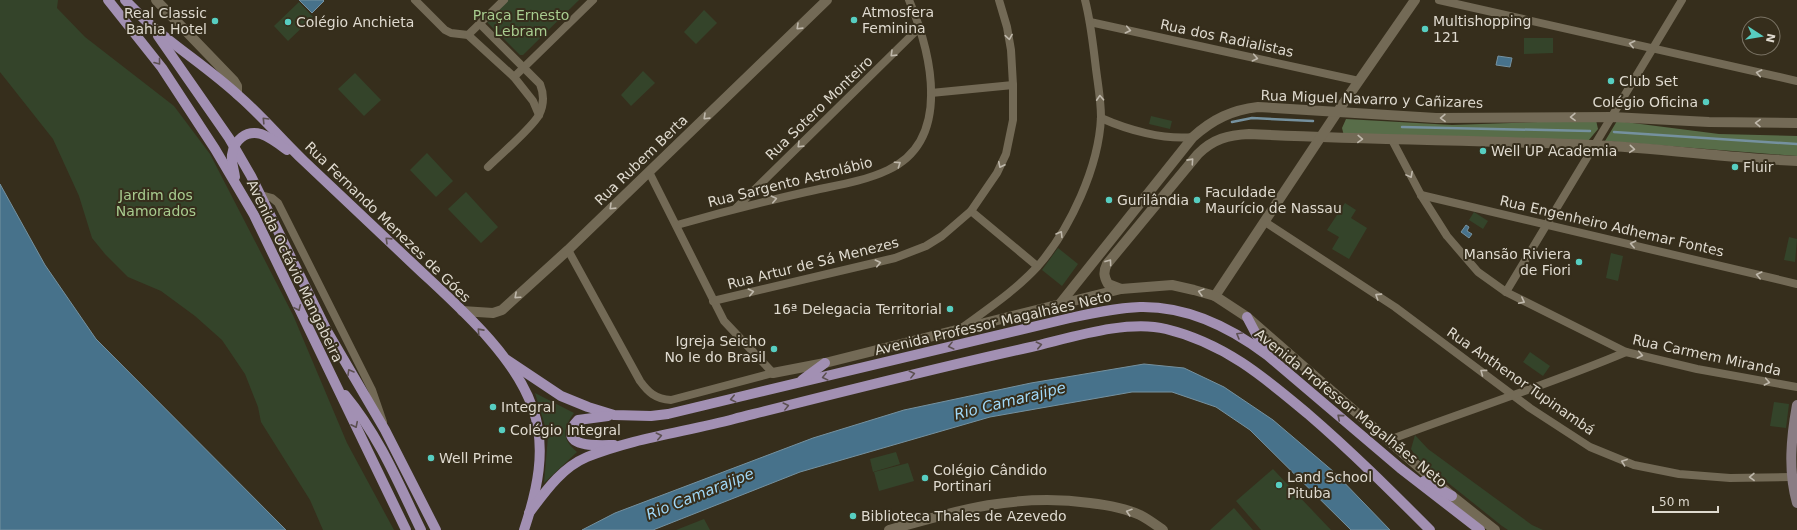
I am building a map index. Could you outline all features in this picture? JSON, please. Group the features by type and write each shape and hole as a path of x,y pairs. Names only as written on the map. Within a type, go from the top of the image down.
{"main road":[{"name":"Avenida Octávio Mangabeira","path":"108,0 162,68 215,149 254,215 406,530"},
{"name":"Rua Fernando Menezes de Góes","path":"126,0 152,26 237,94 303,160 462,311 507,360 532,405 539,429 540,447 538,474 529,513"},
{"name":"Avenida Octávio Mangabeira","path":"152,26 234,147 261,195 327,331 385,430 436,530"},
{"path":"234,182 232,161 234,147 238,140 247,134 259,134 267,137 303,160"},
{"name":"Avenida Professor Magalhães Neto","path":"507,360 566,398 614,415 651,416 668,414 1108,310 1140,307 1170,309 1206,318 1247,340 1267,355 1400,468 1480,530"},
{"path":"1247,317 1267,355"},
{"path":"524,530 529,513 544,492 566,470 584,458 622,445 718,423 923,371 1131,326 1165,328 1198,338 1221,349 1246,364 1344,446 1430,530"},
{"path":"798,383 825,363"},
{"path":"333,380 362,415 374,434 421,530"},
{"path":"1797,405 1792,436 1793,476 1797,503"},
{"path":"614,415 578,420 572,429 571,434 574,439 584,444 622,445"},
{"path":"1400,468 1452,496"}],"street":[{"path":"156,0 234,81 237,86 237,94"},
{"path":"415,0 445,30 451,33 468,35 514,78 533,101 539,115"},
{"path":"468,35 504,0"},
{"path":"514,78 593,0"},
{"name":"Rua Rubem Berta","path":"462,311 493,313 502,310 568,250 828,0"},
{"name":"Rua Sargento Astrolábio","path":"676,224 736,208 861,179 894,167 913,152 922,137 929,120 931,93 927,54 920,27 909,0"},
{"name":"Rua Artur de Sá Menezes","path":"713,301 895,258 926,246 942,236 972,211 997,173 1006,154 1013,120 1011,50 1007,27 999,0"},
{"path":"962,328 1009,293 1038,266 1079,201 1095,154 1101,118 1090,22 1085,0"},
{"path":"1216,296 1338,112 1415,0"},
{"path":"1439,0 1797,81"},
{"path":"1506,292 1593,145 1682,0"},
{"name":"Rua dos Radialistas","path":"1090,22 1359,81"},
{"path":"480,24 540,84 543,91 539,115 488,167"},
{"name":"Rua Sotero Monteiro","path":"736,208 920,27"},
{"path":"931,93 1013,85"},
{"name":"Rua Miguel Navarro y Cañizares","path":"1059,305 1194,137 1211,122 1225,114 1243,109 1258,107 1436,118 1612,116 1709,122 1797,123"},
{"path":"1101,118 1121,125 1165,136 1194,137"},
{"path":"1121,289 1108,284 1104,278 1104,270 1107,264 1190,162 1207,145 1230,135 1249,134 1321,138 1593,145 1797,161"},
{"name":"Rua Carmem Miranda","path":"1392,140 1421,195 1447,236 1478,272 1506,292 1626,352 1697,369 1797,388"},
{"path":"649,172 724,321 773,373"},
{"name":"Rua Engenheiro Adhemar Fontes","path":"1421,195 1797,284"},
{"path":"972,211 1038,266"},
{"name":"Rua Anthenor Tupinambá","path":"1265,222 1395,307 1514,396 1564,431 1590,447 1634,465 1702,476 1793,476"},
{"name":"Avenida Professor Magalhães Neto","path":"568,250 640,380 650,394 663,399 671,400 773,373 825,363 1121,289 1172,285 1216,296 1247,317 1452,496 1495,530"},
{"path":"1389,440 1451,416 1514,396 1574,374 1626,352"},
{"path":"895,529 1000,502 1038,499 1076,501 1112,506 1140,515 1163,530"}],"green space":[{"name":"Jardim dos Namorados","path":"0,0 58,0 57,8 85,37 174,106 210,154 293,315 347,443 394,530 323,530 310,500 261,422 258,407 245,374 222,340 195,316 161,291 128,277 105,254 92,238 79,196 53,139 0,72"},
{"name":"Praça Ernesto Lebram","path":"507,0 579,0 523,55 520,55 487,21"},
{"path":"299,2 313,17 288,41 274,26"},
{"path":"704,10 717,23 696,44 684,32"},
{"path":"1524,38 1553,38 1553,53 1524,54"},
{"path":"643,71 655,83 631,106 621,95"},
{"path":"355,73 381,100 364,116 338,89"},
{"path":"1151,116 1172,121 1170,129 1149,124"},
{"path":"1346,119 1452,125 1596,120 1598,129 1588,141 1344,136 1342,128"},
{"path":"1617,121 1719,134 1797,136 1797,156 1605,141"},
{"path":"427,153 453,181 436,197 410,170"},
{"path":"466,192 498,227 481,243 448,209"},
{"path":"1345,203 1356,210 1351,218 1367,228 1349,259 1332,249 1339,237 1327,230"},
{"path":"1474,212 1488,221 1483,229 1469,220"},
{"path":"1789,237 1797,239 1795,262 1784,260"},
{"path":"1058,248 1078,264 1062,286 1042,270"},
{"path":"1611,253 1623,256 1618,281 1606,278"},
{"path":"1530,352 1550,366 1543,376 1523,362"},
{"path":"535,393 574,413 567,424 565,434 569,443 577,452 544,483 548,436"},
{"path":"1774,402 1789,404 1786,428 1770,426"},
{"path":"1415,435 1428,449 1532,525 1543,530 1508,530 1502,526 1417,458 1411,449"},
{"path":"896,452 900,464 873,472 870,459"},
{"path":"908,463 914,481 879,491 874,472"},
{"name":"Land School Pituba","path":"1273,469 1331,530 1261,530 1236,501"},
{"path":"1234,508 1253,530 1210,530"},
{"path":"704,519 710,530 676,530"}],"water":[{"path":"299,0 323,0 324,1 312,13"},
{"path":"1498,56 1512,58 1510,67 1496,65"},
{"path":"0,184 45,265 96,339 286,530 0,530"},
{"path":"1466,225 1469,227 1467,231 1472,234 1469,238 1461,232"},
{"name":"Rio Camarajipe","path":"1144,364 1184,368 1224,387 1273,420 1334,472 1390,530 1351,530 1250,430 1216,407 1172,392 1132,392 990,417 800,472 653,530 582,530 615,513 813,438 904,410 1031,383"}],"waterway":[{"path":"1232,122 1252,118 1313,121"},
{"path":"1402,127 1590,131"},
{"path":"1614,132 1797,144"}],"place":[{"name":"Atmosfera Feminina","path":"854,20"},
{"name":"Real Classic Bahia Hotel","path":"215,21"},
{"name":"Colégio Anchieta","path":"288,22"},
{"name":"Multishopping 121","path":"1425,29"},
{"name":"Club Set","path":"1611,81"},
{"name":"Colégio Oficina","path":"1706,102"},
{"name":"Well UP Academia","path":"1483,151"},
{"name":"Fluir","path":"1735,167"},
{"name":"Gurilândia","path":"1109,200"},
{"name":"Faculdade Maurício de Nassau","path":"1197,200"},
{"name":"Mansão Riviera de Fiori","path":"1579,262"},
{"name":"16ª Delegacia Territorial","path":"950,309"},
{"name":"Igreja Seicho No Ie do Brasil","path":"774,349"},
{"name":"Integral","path":"493,407"},
{"name":"Colégio Integral","path":"502,430"},
{"name":"Well Prime","path":"431,458"},
{"name":"Colégio Cândido Portinari","path":"925,478"},
{"name":"Land School Pituba","path":"1279,485"},
{"name":"Biblioteca Thales de Azevedo","path":"853,516"}]}
